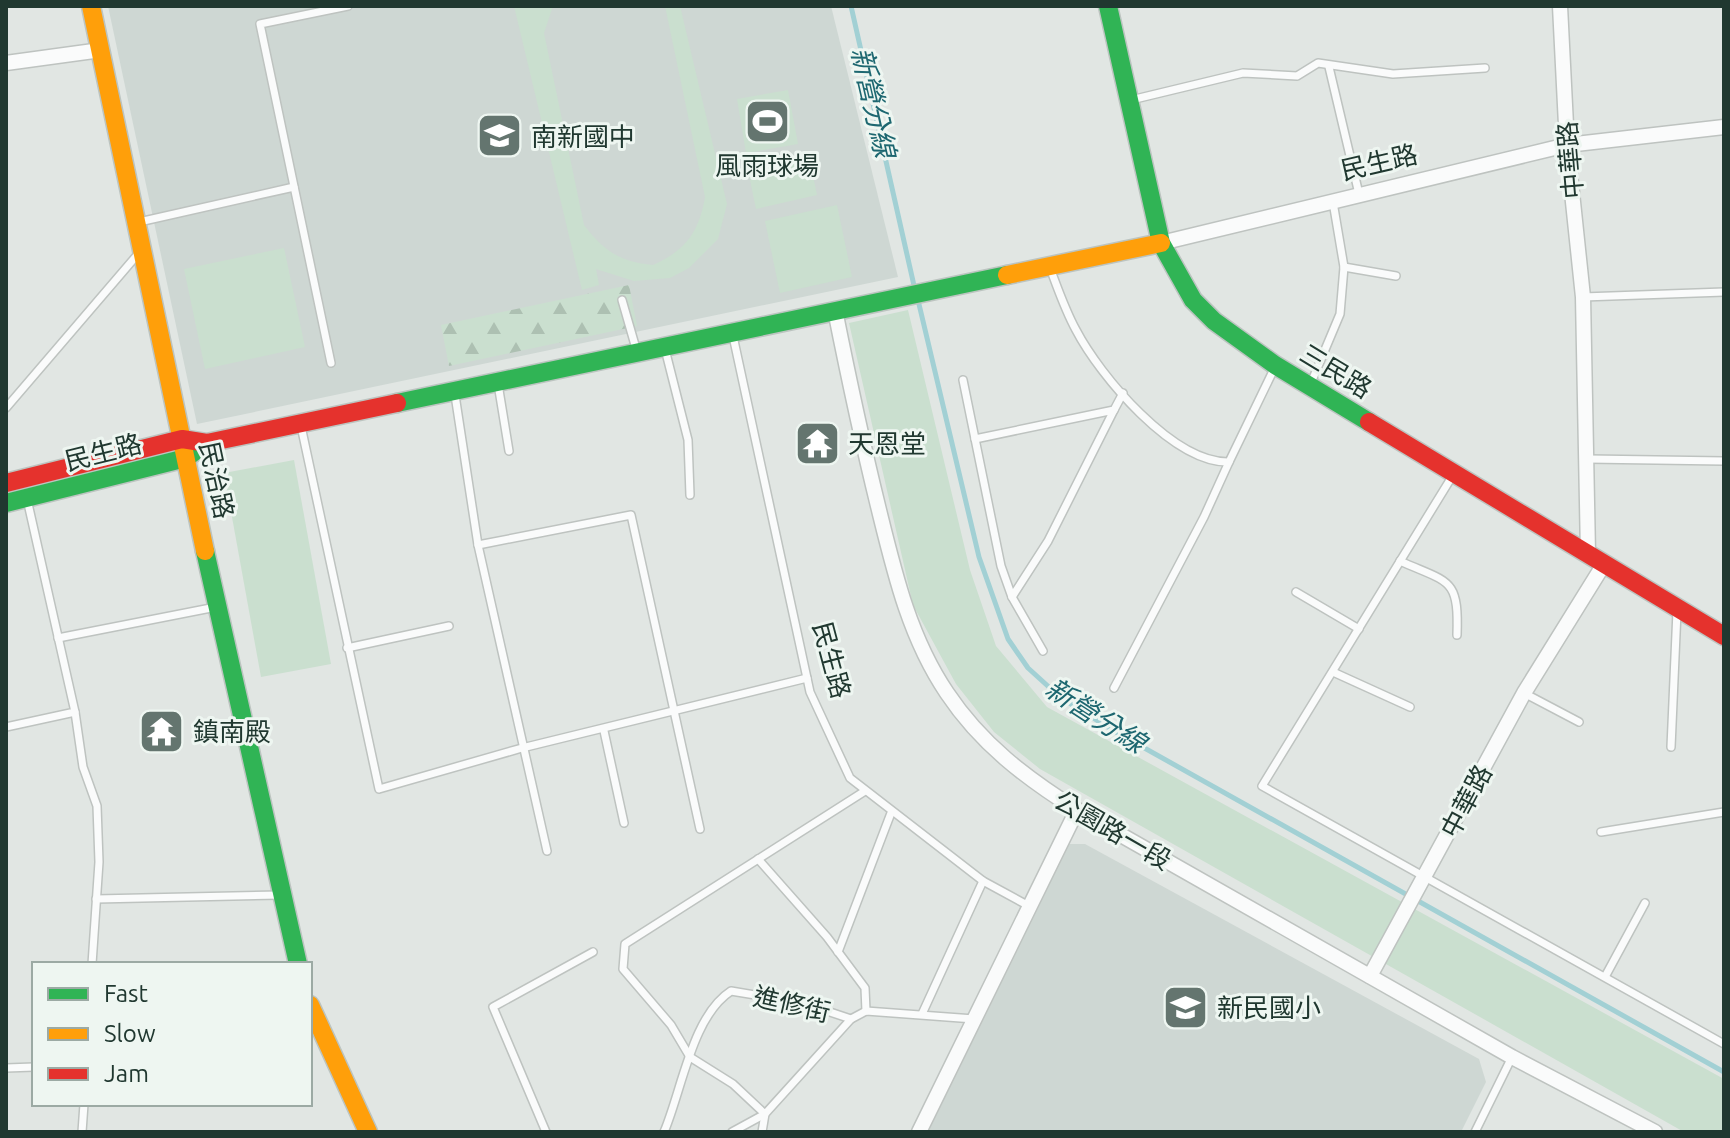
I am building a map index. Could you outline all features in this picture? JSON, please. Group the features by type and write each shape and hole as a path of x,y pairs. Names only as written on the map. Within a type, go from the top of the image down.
{"street":[{"name":"民治路","path":"91,6 279,895 297,962"},
{"name":"三民路","path":"1108,6 1161,243 1193,300 1214,321 1275,365 1724,636"},
{"name":"中華路","path":"1560,6 1567,145 1583,297 1588,554"},
{"path":"6,63 101,50"},
{"name":"民生路","path":"6,503 18,487 182,439 207,443 497,381 665,349 835,310 1161,243 1567,145 1724,127"},
{"name":"公園路一段","path":"835,310 897,583 917,640 946,693 981,737 1022,776 1077,810 1512,1057 1655,1132"},
{"name":"民生路","path":"18,487 186,458 207,443"},
{"name":"中華路","path":"1370,976 1524,693 1604,564"},
{"path":"919,1132 1077,810"},
{"path":"312,1010 368,1132"}],"lane":[{"path":"331,363 260,24 348,6"},
{"path":"1129,100 1243,73 1297,76 1318,63 1393,74 1485,68"},
{"path":"1329,67 1359,194"},
{"path":"137,222 294,187"},
{"path":"1311,385 1340,314 1344,267 1333,200"},
{"path":"6,408 142,249"},
{"path":"1049,266 1076,331 1123,393 1189,452 1217,462 1229,462"},
{"path":"1344,267 1396,276"},
{"path":"1583,297 1724,292"},
{"path":"622,300 637,354"},
{"name":"民生路","path":"733,333 807,678 829,738 850,778 891,813 983,881 1029,906"},
{"path":"665,349 688,440 690,495"},
{"path":"1114,688 1204,517 1275,365"},
{"path":"963,380 1001,566 1012,597 1043,651"},
{"path":"497,381 509,451"},
{"path":"455,390 478,545 547,851"},
{"path":"1012,597 1048,541 1123,393"},
{"path":"975,439 1114,410"},
{"path":"301,424 379,789 522,748 604,731 807,678"},
{"path":"1588,459 1724,461"},
{"path":"1454,473 1262,786 1606,975 1724,1044"},
{"path":"18,487 58,638 75,712 83,767 97,806 92,962"},
{"path":"478,545 631,515 700,829"},
{"path":"1400,561 1450,585 1459,599 1457,635"},
{"path":"1296,592 1359,629"},
{"path":"58,638 217,607"},
{"path":"1671,747 1677,608"},
{"path":"347,648 449,626"},
{"path":"1333,672 1410,707"},
{"path":"1524,693 1579,722"},
{"path":"6,727 75,712"},
{"path":"604,731 624,823"},
{"path":"765,1114 733,1084 690,1057 671,1025 623,969 625,944 865,791"},
{"path":"1601,832 1724,812"},
{"path":"838,952 891,813"},
{"name":"進修街","path":"758,859 865,988 866,1011"},
{"path":"922,1014 983,881"},
{"path":"96,899 279,895"},
{"path":"1606,975 1645,903"},
{"path":"546,1132 493,1007 593,952"},
{"name":"進修街","path":"664,1132 703,1024 721,998 731,991 803,1003 851,1019 866,1011 974,1019"},
{"path":"732,1132 765,1114 851,1019"},
{"path":"1475,1132 1512,1057"},
{"path":"6,1068 32,1067"},
{"path":"82,1132 84,1106"},
{"path":"762,1132 765,1114"}],"shaded area":[{"name":"南新國中","path":"108,6 831,6 898,277 197,424"},
{"name":"新民國小","path":"1068,844 1085,844 1479,1059 1486,1082 1461,1132 926,1132"}],"green space":[{"path":"514,6 553,6 544,33 584,225 614,254 653,265 674,253 689,238 699,220 705,197 665,6 680,6 727,204 718,239 689,268 670,278 634,281 596,269 599,285 582,290"},
{"name":"風雨球場","path":"788,90 798,144 746,153 737,99"},
{"path":"809,156 817,195 756,209 748,170"},
{"path":"837,205 852,277 780,293 765,221"},
{"path":"284,248 305,347 205,369 184,269"},
{"path":"629,285 637,326 449,366 441,325"},
{"path":"908,310 970,570 996,646 1047,707 1724,1079 1724,1132 1684,1132 1040,769 994,732 956,684 913,605 849,323"},
{"path":"294,460 331,664 261,677 224,473"}],"waterway":[{"name":"新營分線","path":"851,6 915,290"},
{"name":"新營分線","path":"918,300 979,557 1008,639 1028,668 1061,698 1114,731 1724,1072"}],"traffic: fast":[{"path":"1108,6 1161,243 1193,300 1214,321 1275,365 1369,422"},
{"path":"397,403 1007,275"},
{"path":"6,503 186,458 194,452"},
{"path":"205,551 298,962"}],"traffic: slow":[{"path":"91,6 205,551"},
{"path":"1007,275 1161,243"},
{"path":"312,1009 368,1132"}],"traffic: jam":[{"path":"6,483 182,439 207,443 397,403"},
{"path":"1369,422 1724,636"}],"place":[{"name":"風雨球場","path":"767,122"},
{"name":"南新國中","path":"500,136"},
{"name":"天恩堂","path":"817,443"},
{"name":"鎮南殿","path":"162,731"},
{"name":"新民國小","path":"1186,1007"}]}
